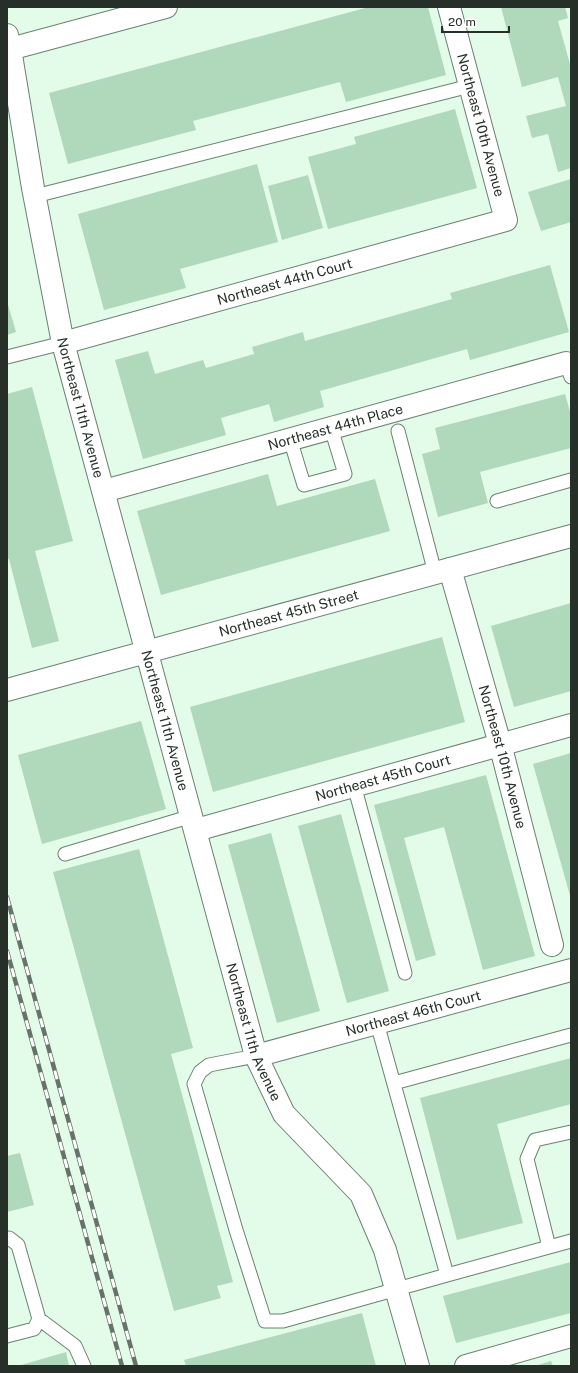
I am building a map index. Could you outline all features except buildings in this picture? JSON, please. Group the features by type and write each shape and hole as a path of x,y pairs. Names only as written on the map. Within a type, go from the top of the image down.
{"street":[{"path":"9,42 166,7"},
{"name":"Northeast 10th Avenue","path":"449,7 506,220"},
{"name":"Northeast 11th Avenue","path":"9,42 35,196 63,343 148,652 256,1056 284,1114 361,1194 385,1250 418,1366"},
{"name":"Northeast 44th Court","path":"63,343 506,220"},
{"name":"Northeast 44th Place","path":"104,491 331,428 569,368"},
{"name":"Northeast 45th Street","path":"7,690 571,536"},
{"name":"Northeast 10th Avenue","path":"443,571 500,744 552,945"},
{"name":"Northeast 45th Court","path":"194,823 354,785 571,725"},
{"name":"Northeast 46th Court","path":"256,1056 571,970"},
{"path":"466,1366 571,1336"}],"lane":[{"path":"35,196 470,86"},
{"path":"7,357 63,343"},
{"path":"290,439 304,485 345,474 331,428"},
{"path":"398,431 443,571"},
{"path":"496,501 571,480"},
{"path":"354,785 405,973"},
{"path":"65,854 194,823"},
{"path":"377,1023 447,1275"},
{"path":"394,1083 571,1035"},
{"path":"256,1056 209,1065 200,1072 194,1084 264,1321 283,1321 571,1241"},
{"path":"549,1247 527,1158 535,1140 571,1132"},
{"path":"7,1239 9,1238 18,1245 39,1319 75,1346 84,1366"},
{"path":"7,1336 34,1329 39,1319"}],"railway":[{"path":"7,897 136,1366"},
{"path":"7,951 122,1366"}]}
